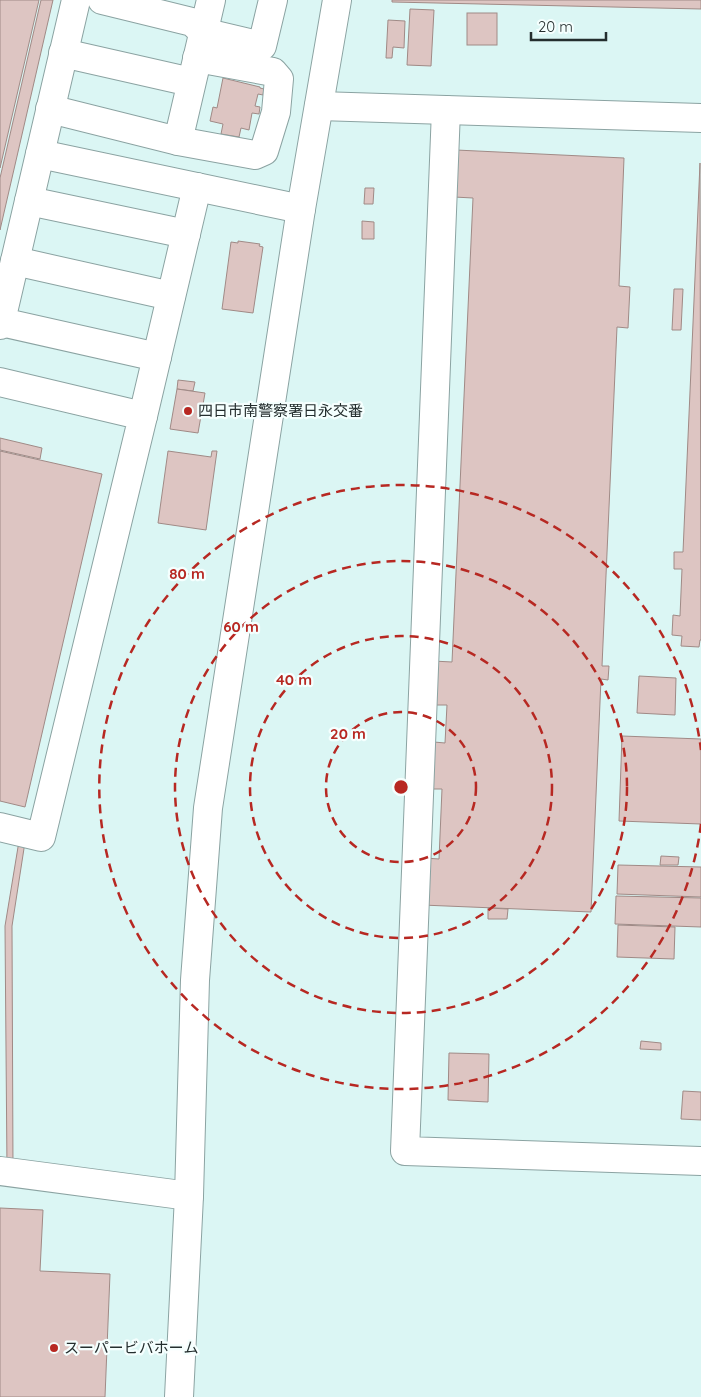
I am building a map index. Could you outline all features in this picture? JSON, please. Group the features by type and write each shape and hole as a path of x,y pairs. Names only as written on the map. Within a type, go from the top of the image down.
{"street":[{"path":"76,0 0,323 157,357"},
{"path":"102,0 192,22 197,58"},
{"path":"178,141 211,0"},
{"path":"197,58 262,46 273,0"},
{"path":"179,1397 189,1196 194,980 208,808 301,209 337,0"},
{"path":"50,109 178,141 255,155 264,151 276,112 279,79 273,72 197,58 63,53"},
{"path":"319,106 701,118"},
{"path":"446,110 405,1152 701,1161"},
{"path":"40,154 301,209"},
{"path":"0,827 41,837 197,187"},
{"path":"29,201 186,234"},
{"path":"15,261 171,296"},
{"path":"0,382 143,416"},
{"path":"0,1170 189,1196"}],"building":[{"path":"0,0 39,0 0,168"},
{"path":"41,0 53,0 0,230 0,178"},
{"path":"392,0 701,0 701,9 392,2"},
{"path":"410,9 434,10 431,66 407,65"},
{"path":"467,13 497,13 497,45 467,45"},
{"path":"388,20 405,21 404,48 393,47 392,58 386,58"},
{"path":"223,78 264,89 263,95 258,94 255,106 260,107 259,114 252,113 249,130 241,128 239,137 221,134 223,124 210,121 213,107 217,108"},
{"path":"456,150 624,158 619,286 630,287 628,328 617,327 602,666 609,666 608,680 601,679 591,912 422,905 425,858 439,859 442,789 431,789 434,742 445,743 447,705 431,705 433,661 452,662 473,198 454,197"},
{"path":"700,163 701,640 699,647 681,646 682,636 672,635 673,615 680,616 682,569 674,569 674,552 683,552"},
{"path":"365,188 374,188 373,204 364,204"},
{"path":"362,221 374,222 374,239 362,239"},
{"path":"238,241 260,244 259,246 263,247 253,313 222,309 231,242 238,243"},
{"path":"674,289 683,289 681,330 672,330"},
{"path":"178,380 195,382 193,391 177,389"},
{"name":"四日市南警察署日永交番","path":"177,389 205,393 198,433 170,429"},
{"path":"0,438 42,448 40,459 0,450"},
{"path":"0,451 102,474 25,807 0,801"},
{"path":"168,451 211,457 212,451 217,451 206,530 158,523"},
{"path":"639,676 676,678 675,715 637,713"},
{"path":"622,736 701,739 701,824 619,821"},
{"path":"19,841 25,842 12,926 13,1170 7,1170 5,926"},
{"path":"661,856 679,857 678,865 660,865"},
{"path":"618,865 701,867 701,897 617,894"},
{"path":"616,896 701,898 701,927 615,924"},
{"path":"488,908 508,909 507,919 488,919"},
{"path":"618,925 675,927 674,959 617,957"},
{"path":"641,1041 661,1043 661,1050 640,1049"},
{"path":"449,1053 489,1054 488,1102 448,1100"},
{"path":"683,1091 701,1092 701,1120 681,1119"},
{"name":"スーパービバホーム","path":"0,1208 43,1210 40,1271 110,1274 105,1397 0,1397"}],"place":[{"name":"四日市南警察署日永交番","path":"188,411"},
{"name":"スーパービバホーム","path":"54,1348"}]}
